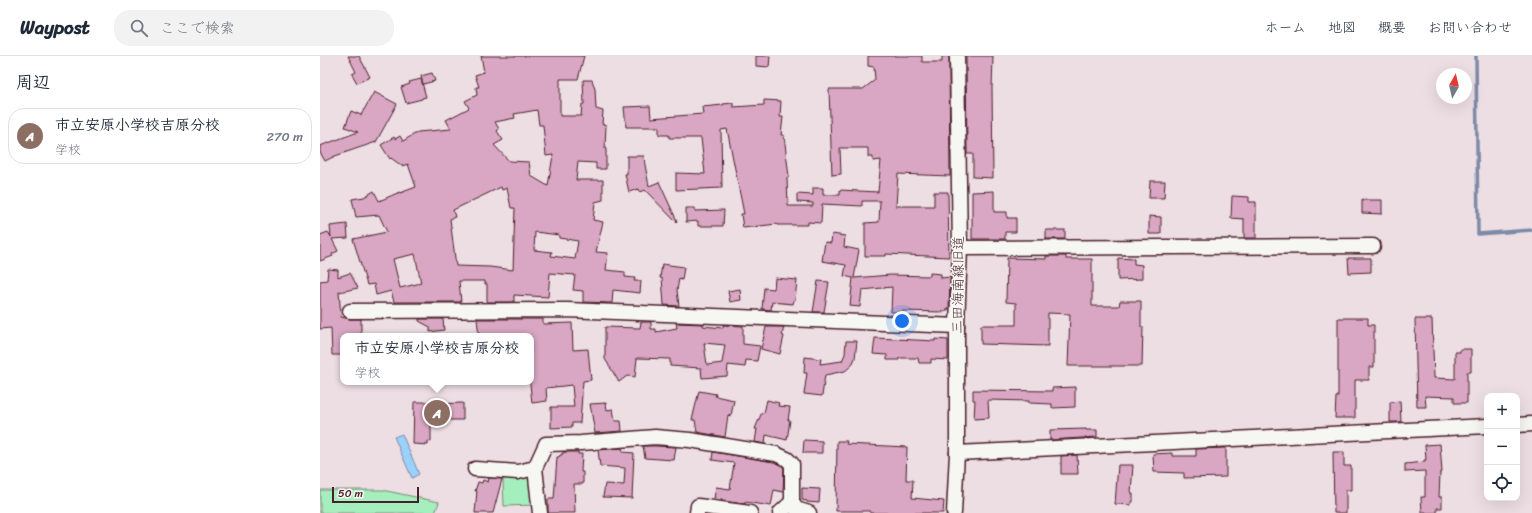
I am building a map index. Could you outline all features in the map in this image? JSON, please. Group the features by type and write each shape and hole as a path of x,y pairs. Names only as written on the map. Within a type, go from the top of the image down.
{"street":[{"name":"三田海南線旧道","path":"954,513 957,453 957,326 960,248 957,56"},
{"path":"960,248 1373,246"},
{"path":"350,311 567,310 957,326"},
{"path":"1520,425 1532,424"},
{"path":"957,453 1484,426"},
{"path":"540,513 535,468 546,444 581,443 655,437 690,440 776,454 787,459 792,464 792,502 796,509 809,513"},
{"path":"475,469 518,472 535,468"},
{"path":"780,513 792,502"},
{"path":"697,513 698,506 750,513"}],"green space":[{"path":"532,476 535,505 504,506 503,479"},
{"path":"320,490 382,490 439,502 435,513 320,513"}],"water":[{"path":"402,434 419,474 412,478 394,437"}],"building":[{"path":"348,56 359,56 370,77 357,83 352,74 356,72"},
{"path":"481,56 584,56 578,79 560,79 560,116 581,116 582,104 584,104 583,80 592,80 595,89 596,109 603,111 602,124 606,125 606,169 596,169 596,163 578,162 576,180 603,180 603,200 595,202 593,220 603,222 596,252 608,253 606,270 625,272 625,277 635,278 634,281 641,281 640,293 613,290 612,303 583,302 583,291 573,290 575,275 550,273 548,297 514,295 514,302 487,302 487,284 485,284 485,281 459,281 461,302 394,302 391,291 376,295 374,284 367,285 353,239 387,232 379,215 356,217 352,199 364,197 374,191 379,201 416,187 408,164 402,166 391,158 390,159 381,145 394,137 395,139 400,136 403,141 418,132 451,129 446,120 469,108 465,101 477,95 476,87 479,87 475,75 484,72","holes":["537,110 539,125 543,125 546,156 553,155 548,186 531,176 529,162 509,161 494,145 503,140 497,131 499,129 495,122 515,118 514,114","501,187 502,190 507,188 511,208 515,208 513,270 490,267 456,266 450,219 455,217 453,210","535,232 559,235 559,238 578,241 575,259 551,256 552,252 534,250","415,254 421,283 400,288 393,259"]},
{"path":"756,56 770,56 769,67 756,66"},
{"path":"868,56 922,56 922,62 942,62 942,56 949,56 950,176 898,174 896,206 934,206 934,192 948,192 949,257 886,254 886,256 865,256 865,223 879,222 880,201 862,201 862,206 822,204 821,223 808,222 808,225 777,224 743,228 741,214 744,214 727,129 721,130 722,188 676,190 676,173 705,174 701,138 669,138 669,135 659,135 659,127 626,127 624,107 650,106 651,118 703,114 702,107 723,104 733,103 733,107 764,105 764,100 781,101 780,117 783,117 781,135 784,135 789,177 787,178 788,206 813,206 813,203 797,202 797,194 813,195 813,188 823,188 823,195 840,195 840,190 878,192 881,160 873,161 873,157 868,157 868,148 840,148 841,174 832,175 829,89 863,89 875,80 874,67 868,66"},
{"path":"966,56 993,56 993,178 973,177 973,154 967,154"},
{"path":"432,73 435,81 423,84 421,76"},
{"path":"421,79 426,97 406,103 401,87 410,84 409,82"},
{"path":"374,92 397,104 376,142 325,161 320,152 320,146 358,132 345,127 351,111 361,115"},
{"path":"627,156 644,156 649,186 659,182 677,221 676,222 645,190 639,192 638,189 629,192 625,174 627,174"},
{"path":"1150,181 1165,181 1164,198 1149,198"},
{"path":"994,191 994,212 1007,212 1007,218 1016,218 1016,232 1005,232 1005,239 972,239 972,192"},
{"path":"1232,196 1249,197 1249,202 1256,202 1256,238 1244,238 1244,219 1231,218"},
{"path":"1362,200 1382,200 1382,214 1362,213"},
{"path":"686,208 695,208 695,211 724,210 723,226 698,226 698,221 686,222"},
{"path":"1149,216 1161,217 1161,234 1149,234"},
{"path":"347,224 348,238 332,239 338,251 332,254 333,256 320,261 320,235 328,232 331,237 330,226"},
{"path":"1046,230 1065,230 1065,239 1046,239"},
{"path":"832,234 845,236 844,247 859,250 854,278 890,275 930,276 930,273 941,274 941,278 950,277 949,309 943,312 891,312 892,287 862,290 860,307 850,306 853,278 844,276 846,265 822,261 825,242 831,243"},
{"path":"1046,256 1066,256 1066,259 1092,259 1092,306 1119,306 1120,301 1141,301 1141,327 1143,327 1142,366 1068,366 1070,314 1048,313 1048,346 981,344 981,325 1016,325 1016,303 1006,302 1007,258 1046,259"},
{"path":"1118,258 1134,259 1134,264 1142,265 1142,279 1118,280"},
{"path":"1348,258 1371,258 1371,272 1349,273"},
{"path":"662,264 684,267 682,280 679,279 677,290 679,306 664,305 662,278 660,278"},
{"path":"328,269 338,270 338,277 350,273 358,288 339,292 341,317 361,319 361,333 340,333 340,355 332,355 331,328 320,329 320,281 327,280"},
{"path":"775,278 797,280 795,300 793,304 772,302 771,310 762,309 764,288 774,289"},
{"path":"818,281 829,282 824,312 813,312"},
{"path":"740,289 741,300 730,302 728,291"},
{"path":"1338,318 1368,318 1368,325 1374,325 1374,367 1369,367 1369,380 1355,380 1355,418 1335,418 1336,397 1338,397"},
{"path":"419,319 443,319 444,330 430,332 430,327 419,321"},
{"path":"477,319 543,319 543,324 572,323 573,350 588,349 591,380 583,381 580,423 572,423 572,427 551,428 551,407 574,407 572,385 546,388 547,401 532,403 530,385 534,385 534,333 479,333"},
{"path":"1415,319 1432,319 1434,378 1455,379 1455,352 1460,352 1460,349 1471,349 1471,372 1467,372 1467,403 1454,403 1454,397 1425,396 1426,407 1417,407"},
{"path":"641,322 651,322 651,329 656,329 656,332 677,328 676,323 703,324 703,326 723,328 723,325 743,326 743,344 760,346 757,361 746,360 745,367 728,365 727,376 702,378 701,368 670,366 670,359 637,358 635,377 627,376 619,382 605,359 605,327 640,328","holes":["704,343 725,345 722,363 707,365"]},
{"path":"766,327 784,327 782,335 784,336 780,354 761,349"},
{"path":"875,338 935,341 935,339 948,340 948,360 931,359 931,363 919,363 918,358 899,358 899,360 887,360 887,355 873,354"},
{"path":"846,341 857,341 855,358 852,365 845,371 825,375 822,396 804,394 807,373 804,373 805,357 821,359 820,364 842,361 845,354"},
{"path":"1075,387 1075,407 1052,408 1052,404 1029,403 1029,401 988,400 989,418 974,419 975,400 973,400 973,390 1052,391 1052,388"},
{"path":"699,391 716,394 715,396 734,400 731,416 728,415 725,437 697,432 695,420 692,420"},
{"path":"767,400 779,403 778,406 790,407 787,440 766,435 765,444 755,442 757,429 755,429 762,412 764,413"},
{"path":"1400,401 1401,422 1390,422 1390,402"},
{"path":"414,402 431,402 431,404 463,403 463,420 431,420 431,442 428,441 428,445 413,444"},
{"path":"606,403 607,410 613,409 615,421 621,421 622,431 595,433 590,404"},
{"path":"1050,430 1097,430 1097,437 1050,440"},
{"path":"804,440 822,441 822,453 803,453"},
{"path":"837,441 847,441 846,444 907,447 906,480 913,480 912,498 944,501 943,513 870,513 870,511 836,511"},
{"path":"1440,444 1442,472 1440,473 1439,497 1442,497 1442,508 1437,508 1437,513 1426,513 1422,512 1421,497 1425,497 1425,471 1405,472 1405,464 1424,462 1424,460 1426,460 1425,445"},
{"path":"643,446 676,447 674,460 645,458"},
{"path":"622,448 623,452 634,453 632,498 603,497 605,484 624,485 625,468 600,466 598,450"},
{"path":"1226,448 1226,477 1184,478 1184,473 1154,472 1153,454 1172,453 1172,456 1196,456 1196,449"},
{"path":"564,452 578,452 578,454 582,454 581,472 583,472 583,484 574,484 575,513 548,513 548,499 554,499 557,457 562,455"},
{"path":"713,452 774,462 782,466 784,468 783,492 774,490 771,506 745,502 745,504 721,501 722,499 714,498 716,487 730,489 734,463 712,460"},
{"path":"1333,452 1344,452 1344,466 1351,466 1351,490 1346,490 1346,513 1334,513"},
{"path":"1077,455 1078,474 1061,474 1061,456"},
{"path":"1118,465 1133,465 1131,493 1133,493 1133,502 1131,502 1131,505 1115,504"},
{"path":"489,478 502,479 493,513 475,513 477,491 475,491 478,482 482,483 483,480 488,482"},
{"path":"802,488 820,489 819,503 802,500"}],"waterway":[{"path":"1476,56 1478,234 1532,230"}],"place":[{"name":"市立安原小学校吉原分校","path":"437,413"}]}
